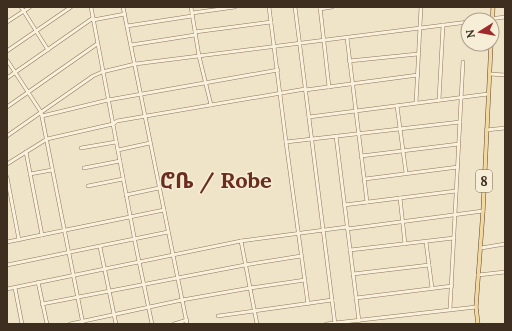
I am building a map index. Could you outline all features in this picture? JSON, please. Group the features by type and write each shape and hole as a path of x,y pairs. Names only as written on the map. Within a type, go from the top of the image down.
{"main road":[{"name":"8","path":"477,324 476,307 481,248 491,52"}],"street":[{"path":"22,7 48,50"},
{"path":"7,22 30,7"},
{"path":"7,51 71,7"},
{"path":"91,7 134,240 152,324"},
{"path":"129,7 123,7 124,14 187,322 174,324"},
{"path":"191,7 199,56 211,105"},
{"path":"127,26 235,7"},
{"path":"270,7 286,142 308,304"},
{"path":"295,7 334,323"},
{"path":"330,87 320,8 332,7"},
{"path":"416,103 421,7"},
{"path":"7,78 93,19 124,14"},
{"path":"131,45 271,22"},
{"path":"7,136 41,114 93,76 102,72 135,64 460,23"},
{"path":"439,100 443,25"},
{"path":"347,38 367,202"},
{"path":"7,107 97,44"},
{"path":"350,61 418,54"},
{"path":"7,60 41,114 83,323"},
{"path":"450,309 463,62"},
{"path":"41,114 108,100 278,70"},
{"path":"490,74 505,74"},
{"path":"7,164 46,139 112,124 117,121 305,89 418,75"},
{"path":"308,117 488,94"},
{"path":"397,106 406,173"},
{"path":"286,142 460,122"},
{"path":"486,130 505,128"},
{"path":"336,136 359,320"},
{"path":"81,148 116,142"},
{"path":"118,150 150,143"},
{"path":"361,156 459,144"},
{"path":"26,152 42,235"},
{"path":"84,168 120,162"},
{"path":"365,179 458,167"},
{"path":"30,174 52,170"},
{"path":"7,178 19,240"},
{"path":"88,186 123,179"},
{"path":"126,195 159,188"},
{"path":"344,205 456,191"},
{"path":"400,198 405,244"},
{"path":"7,242 164,210"},
{"path":"7,289 241,241 483,211"},
{"path":"7,265 168,232"},
{"path":"350,250 454,238"},
{"path":"241,241 257,324"},
{"path":"426,242 432,288"},
{"path":"481,248 505,244"},
{"path":"100,247 116,324"},
{"path":"42,304 245,265 301,256"},
{"path":"353,274 429,265"},
{"path":"478,275 505,272"},
{"path":"70,324 83,323 182,300 305,280"},
{"path":"38,282 47,324"},
{"path":"356,298 452,286"},
{"path":"15,288 22,324"},
{"path":"218,316 332,300"},
{"path":"326,324 476,307"}],"district":[{"name":"ሮቤ / Robe","path":"216,180"}]}
